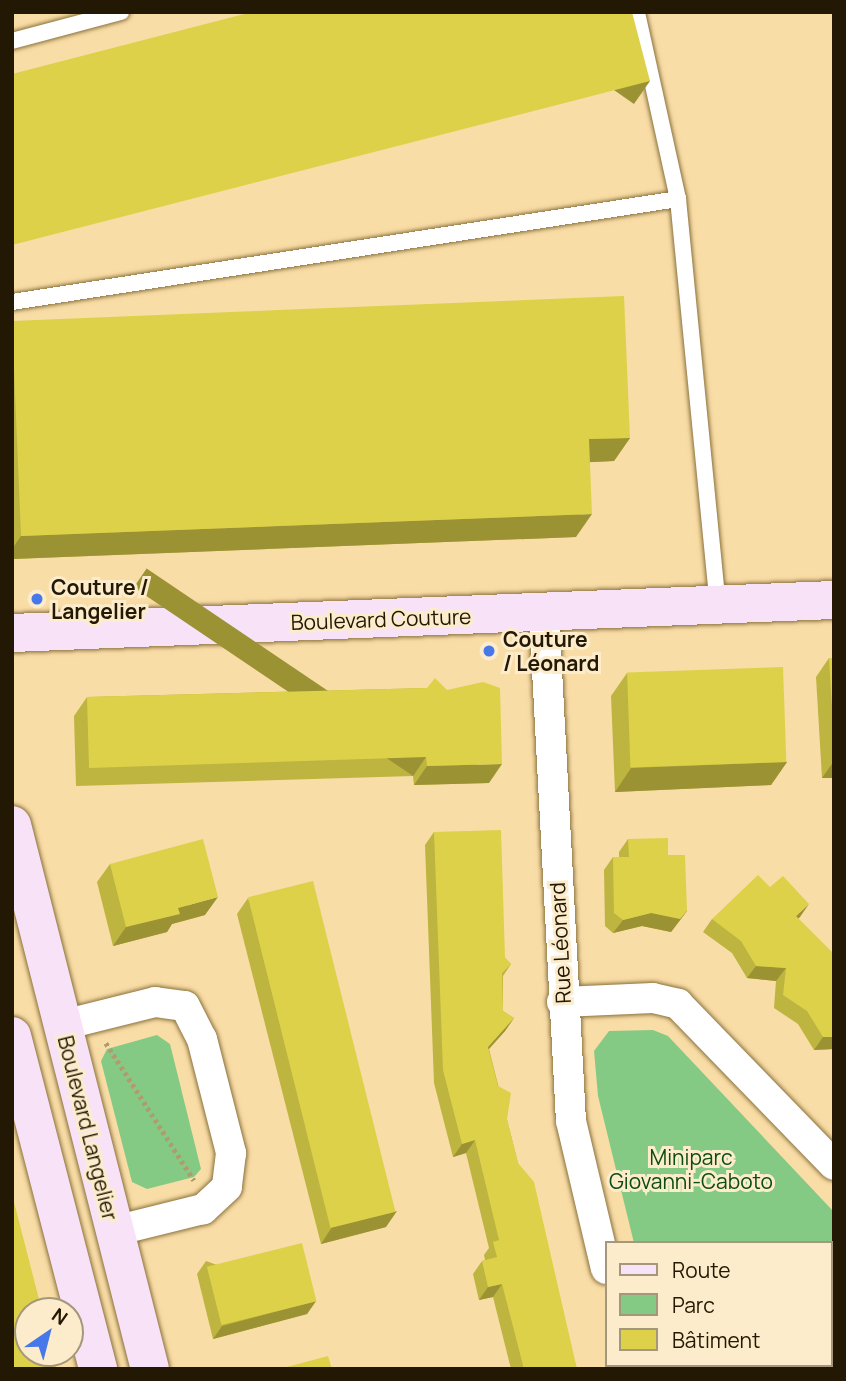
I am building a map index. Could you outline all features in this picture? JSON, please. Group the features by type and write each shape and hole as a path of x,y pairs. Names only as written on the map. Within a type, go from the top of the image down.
{"main road":[{"name":"Boulevard Couture","path":"12,633 834,600"},
{"name":"Boulevard Langelier","path":"12,825 150,1369"},
{"path":"12,1036 98,1369"}],"street":[{"name":"Rue Léonard","path":"544,613 562,1002 571,1121 604,1261"},
{"path":"562,1002 653,998 678,1004 834,1165"},
{"name":"Boulevard Langelier","path":"63,1025 155,1002 185,1006 202,1039 231,1153 227,1187 208,1205 114,1231"}],"lane":[{"path":"12,41 121,12"},
{"path":"637,12 678,199 718,605"},
{"path":"12,302 678,199"}],"path":[{"path":"106,1042 208,1205"}],"green space":[{"name":"Miniparc Giovanni-Caboto","path":"653,1030 668,1036 834,1212 834,1369 667,1369 832,1367 832,1241 634,1241 598,1096 594,1051 609,1031"},
{"path":"157,1035 170,1044 201,1169 194,1177 147,1189 132,1182 101,1061 107,1049"}],"building":[{"path":"252,12 632,12 650,81 12,245 12,74"},
{"path":"624,296 630,438 589,439 592,514 21,536 12,321"},
{"path":"829,658 834,658 834,740"},
{"path":"783,667 786,762 630,767 627,672"},
{"path":"435,678 447,690 483,682 500,688 502,764 427,766 426,757 89,768 87,697 427,688"},
{"path":"501,830 505,958 511,964 502,973 503,1011 514,1018 488,1047 498,1086 511,1093 507,1119 518,1163 534,1182 577,1369 524,1369 502,1284 488,1287 482,1261 497,1257 493,1242 499,1240 475,1140 462,1144 443,1070 434,832"},
{"path":"668,838 668,855 685,855 687,911 680,919 651,913 623,920 614,913 613,857 629,857 628,839"},
{"path":"203,839 218,897 178,908 180,914 126,927 110,864"},
{"path":"758,875 770,887 783,876 809,904 796,916 834,954 834,1037 823,1037 807,1011 783,995 786,968 756,966 741,941 712,919"},
{"path":"313,881 395,1212 330,1228 248,897"},
{"path":"12,1194 38,1297 14,1297 14,1367 57,1369 12,1369"},
{"path":"302,1243 317,1301 221,1325 207,1267"},
{"path":"328,1356 332,1369 279,1369"}],"place":[{"name":"Couture / Langelier","path":"37,599"},
{"name":"Couture / Léonard","path":"489,651"}]}
